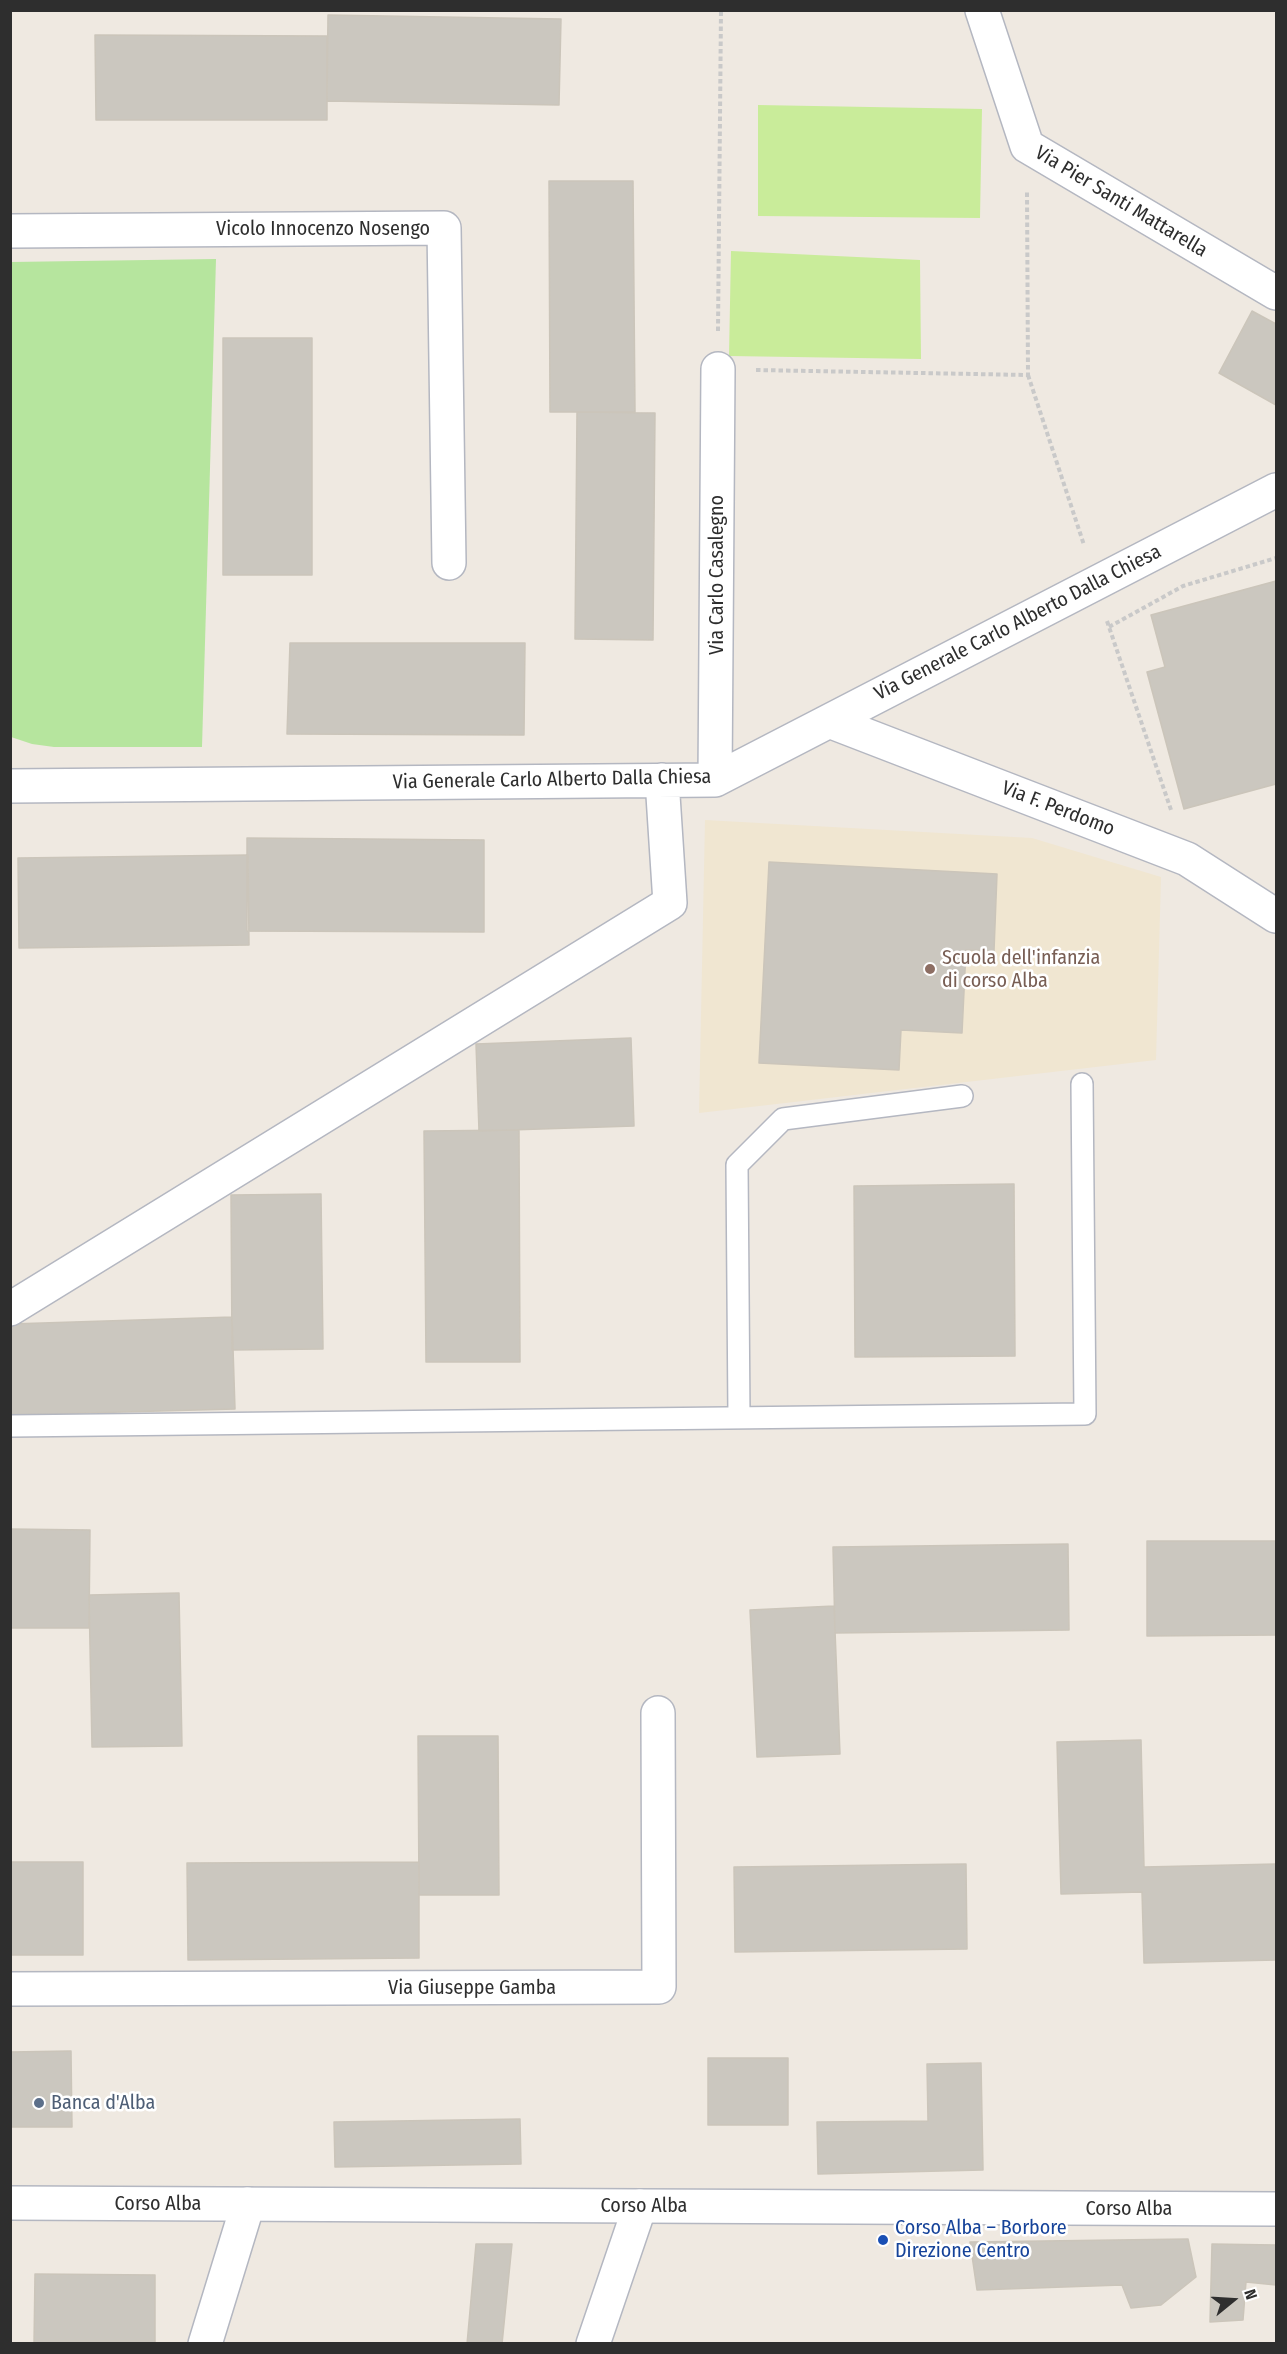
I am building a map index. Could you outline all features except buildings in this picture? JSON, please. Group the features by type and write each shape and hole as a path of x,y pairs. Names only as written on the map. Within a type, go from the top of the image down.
{"street":[{"name":"Via Pier Santi Mattarella","path":"982,10 1027,146 1276,293"},
{"name":"Vicolo Innocenzo Nosengo","path":"10,231 444,228 449,563"},
{"name":"Via Carlo Casalegno","path":"715,780 718,369"},
{"name":"Via Generale Carlo Alberto Dalla Chiesa","path":"10,786 715,780 1276,490"},
{"name":"Via F. Perdomo","path":"829,721 1187,859 1276,916"},
{"path":"10,1310 670,903 662,780"},
{"name":"Via Giuseppe Gamba","path":"10,1989 659,1987 658,1713"},
{"name":"Corso Alba","path":"10,2203 1276,2209"},
{"path":"205,2343 248,2204"},
{"path":"593,2343 640,2206"}],"lane":[{"path":"10,1426 1085,1414 1082,1084"},
{"path":"739,1418 737,1165 783,1119 962,1096"}],"path":[{"path":"721,10 718,369 1028,375 1027,146"},
{"path":"1109,627 1183,586 1276,558"}],"shaded area":[{"name":"Scuola dell'infanzia di corso Alba","path":"705,820 1032,838 1161,877 1156,1060 699,1113"}],"green space":[{"path":"758,105 982,109 980,218 758,216"},
{"path":"731,251 920,260 921,359 729,356"},
{"path":"216,259 202,747 54,747 32,744 11,737 11,262"}],"place":[{"name":"Scuola dell'infanzia di corso Alba","path":"930,969"},
{"name":"Banca d'Alba","path":"39,2103"},
{"name":"Corso Alba – Borbore Direzione Centro","path":"883,2240"}]}
